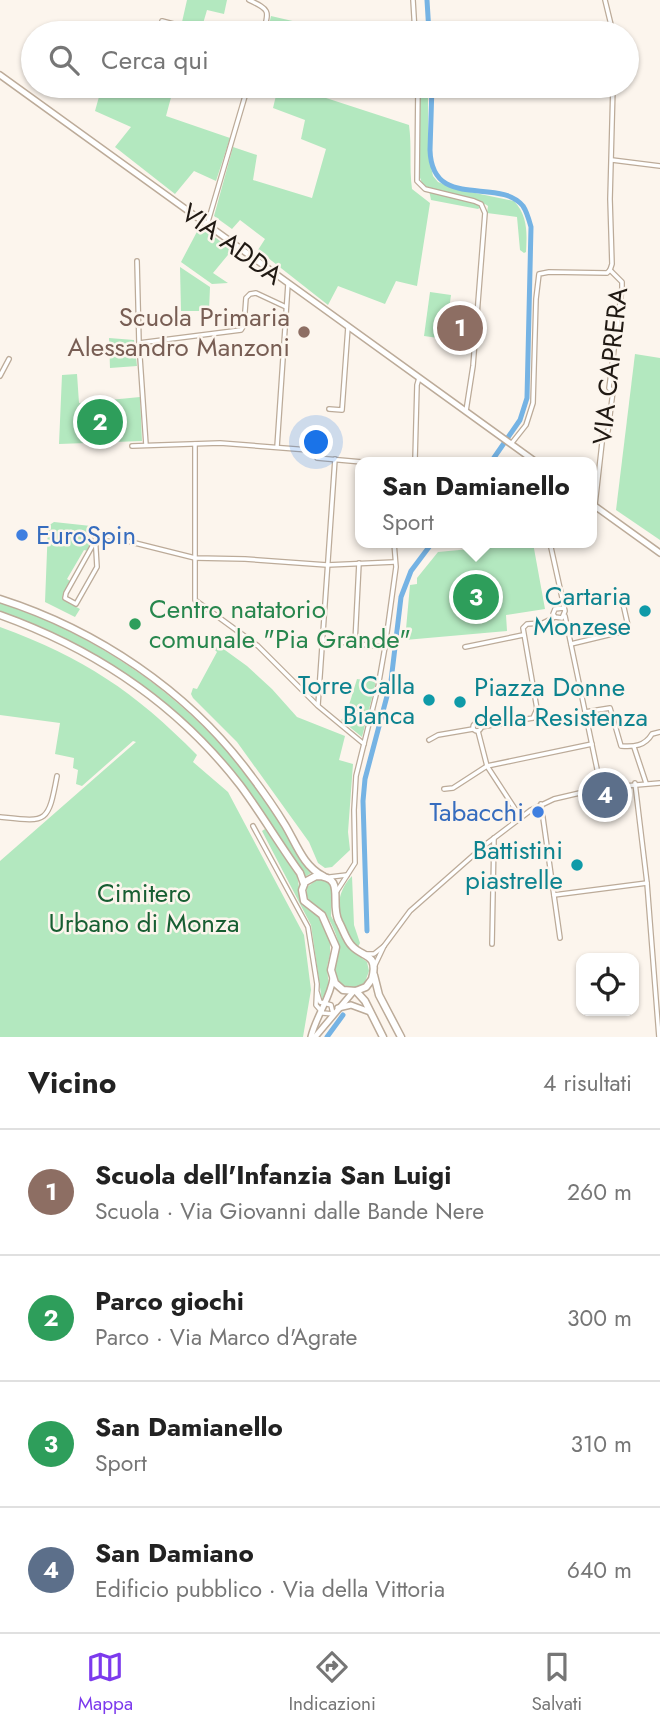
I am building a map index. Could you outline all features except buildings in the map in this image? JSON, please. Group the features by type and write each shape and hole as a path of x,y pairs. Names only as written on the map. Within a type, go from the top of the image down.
{"main road":[{"name":"VIA ADDA","path":"0,75 21,90"},
{"name":"VIA ADDA","path":"32,98 528,457"},
{"path":"597,509 660,553"},
{"path":"0,598 87,636 138,668 186,705 228,747 285,825 307,863 333,883 336,895 335,913 353,947 371,960 379,995 401,1037"},
{"path":"0,615 88,654 148,692 172,712 238,783 300,873 304,884"},
{"path":"313,1037 319,1011 330,992 331,967 336,947 322,915 309,908 303,899 302,890 312,877 324,876"},
{"path":"313,1037 338,1008 355,992 368,985 374,972"},
{"path":"332,978 341,988 355,992 370,1012 383,1037"},
{"path":"338,1008 351,1005 370,1012"}],"street":[{"path":"249,0 264,6 268,15 266,21"},
{"path":"413,0 414,21"},
{"path":"605,0 610,21"},
{"path":"207,225 244,98"},
{"path":"418,98 417,181 425,189 481,204 485,213 473,366 466,411"},
{"name":"VIA CAPRERA","path":"597,477 603,434 608,431 613,391 609,388 622,288 622,282 611,270 613,98"},
{"path":"612,160 660,166"},
{"path":"137,261 146,445"},
{"path":"510,443 526,425 533,403 536,299 540,274 607,273 611,270"},
{"path":"276,447 288,284"},
{"path":"139,343 240,330 244,326 246,299 252,293 286,307"},
{"path":"329,409 342,410 348,327"},
{"path":"0,376 9,359"},
{"path":"415,457 416,384 419,378"},
{"path":"195,444 195,600 264,651 318,706 364,744"},
{"path":"132,446 248,445 313,450 317,458 355,461"},
{"path":"318,706 335,459"},
{"path":"94,542 65,593 65,598 76,604 97,567 95,533 195,558 327,565 395,562"},
{"path":"336,895 355,863 355,792 385,646 394,548"},
{"path":"551,548 601,788"},
{"path":"355,643 359,563"},
{"path":"571,644 629,630 621,595"},
{"path":"554,617 560,598"},
{"path":"557,608 563,608"},
{"path":"429,740 438,735 529,720 536,714 523,635 526,625 565,616"},
{"path":"554,617 568,628"},
{"path":"464,647 523,635"},
{"path":"322,640 385,646"},
{"path":"585,712 610,708 621,746 634,747 648,741 652,734 660,732"},
{"path":"480,729 487,766 521,818"},
{"path":"444,789 453,788 487,766 592,744"},
{"path":"634,747 646,783"},
{"path":"0,817 34,821 46,816 57,776"},
{"path":"635,783 647,883 659,1037"},
{"path":"366,954 374,954 384,946 408,914 432,892 494,838 541,804 559,797 601,788 635,783 660,783"},
{"path":"541,804 559,938"},
{"path":"253,826 307,927 317,992 317,998 331,1005 333,1014 319,1011 315,1000 317,992"},
{"path":"492,944 494,838"},
{"path":"324,876 339,877 348,874"},
{"path":"554,895 647,883"},
{"path":"374,972 384,946"}],"green space":[{"path":"187,0 227,0 224,14 207,10 204,21 182,21"},
{"path":"271,16 292,21 270,21"},
{"path":"99,98 171,98 166,116 230,138 216,181 194,171 175,194 115,147 131,127 95,111"},
{"path":"275,98 326,98 409,125 412,189 430,203 417,286 396,281 385,304 338,286 328,305 258,250 265,239 240,220 232,229 214,216 233,147 257,155 253,180 312,198 326,149 301,139 305,120 273,108"},
{"path":"419,98 428,98 428,153 433,176 438,182 456,189 514,201 524,219 526,252 520,250 517,217 487,213 488,206 485,204 478,209 431,200 429,190 423,186 418,172"},
{"path":"200,226 232,250 213,273 228,283 212,284 181,262"},
{"path":"180,267 210,287 209,311 181,311"},
{"path":"430,292 451,295 445,339 424,336"},
{"path":"109,338 134,340 137,366 110,368"},
{"path":"635,354 660,358 660,540 616,510"},
{"path":"77,374 79,403 140,397 142,441 59,444 62,375"},
{"path":"54,522 91,526 91,544 88,551 84,550 67,579 70,581 63,594 63,600 80,609 75,617 45,602 48,526"},
{"path":"480,548 534,548 545,609 506,615 507,631 405,640 410,585 417,584 417,578 438,552"},
{"path":"0,601 71,632 104,650 166,693 221,745 256,786 311,873 305,877 243,786 184,722 153,695 119,671 43,629 0,611"},
{"name":"Cimitero Urbano di Monza","path":"0,627 83,664 129,695 174,732 197,755 193,762 228,792 304,935 311,990 303,1037 0,1037 0,861 136,742 133,741 82,786 76,784 78,770 73,768 74,758 55,754 60,723 0,715"},
{"path":"218,645 247,666 297,717 345,736 339,760 353,764 348,832 350,850 332,867 325,868 318,863 309,842 237,742 193,698 193,688 197,689 217,652 215,650"},
{"path":"357,679 376,682 362,737 341,720 346,715"},
{"path":"265,829 297,875 302,905 319,917 330,942 327,967 329,989 322,1001 311,925 262,831"},
{"path":"352,876 354,925 360,943 358,947 345,930 339,912 341,893"},
{"path":"318,879 326,881 332,887 331,916 349,948 367,962 369,971 365,982 357,987 346,987 335,979 339,948 334,929 324,912 310,901 306,893 307,887"}],"waterway":[{"path":"427,0 428,21"},
{"path":"432,98 430,150 434,169 442,181 454,187 499,193 512,198 523,206 531,227 527,398 520,420 494,457"},
{"path":"367,931 363,801 365,779 391,681 401,597 411,571 428,548"},
{"path":"327,1037 343,1015"}],"place":[{"name":"Scuola dell'Infanzia San Luigi","path":"460,328"},
{"name":"Scuola Primaria Alessandro Manzoni","path":"304,332"},
{"name":"Parco giochi","path":"100,422"},
{"name":"EuroSpin","path":"22,535"},
{"name":"San Damianello","path":"476,597"},
{"name":"Cartaria Monzese","path":"645,611"},
{"name":"Centro natatorio comunale \"Pia Grande\"","path":"135,624"},
{"name":"Torre Calla Bianca","path":"429,700"},
{"name":"Piazza Donne della Resistenza","path":"460,702"},
{"name":"San Damiano","path":"605,795"},
{"name":"Tabacchi","path":"538,812"},
{"name":"Battistini piastrelle","path":"577,865"}]}
